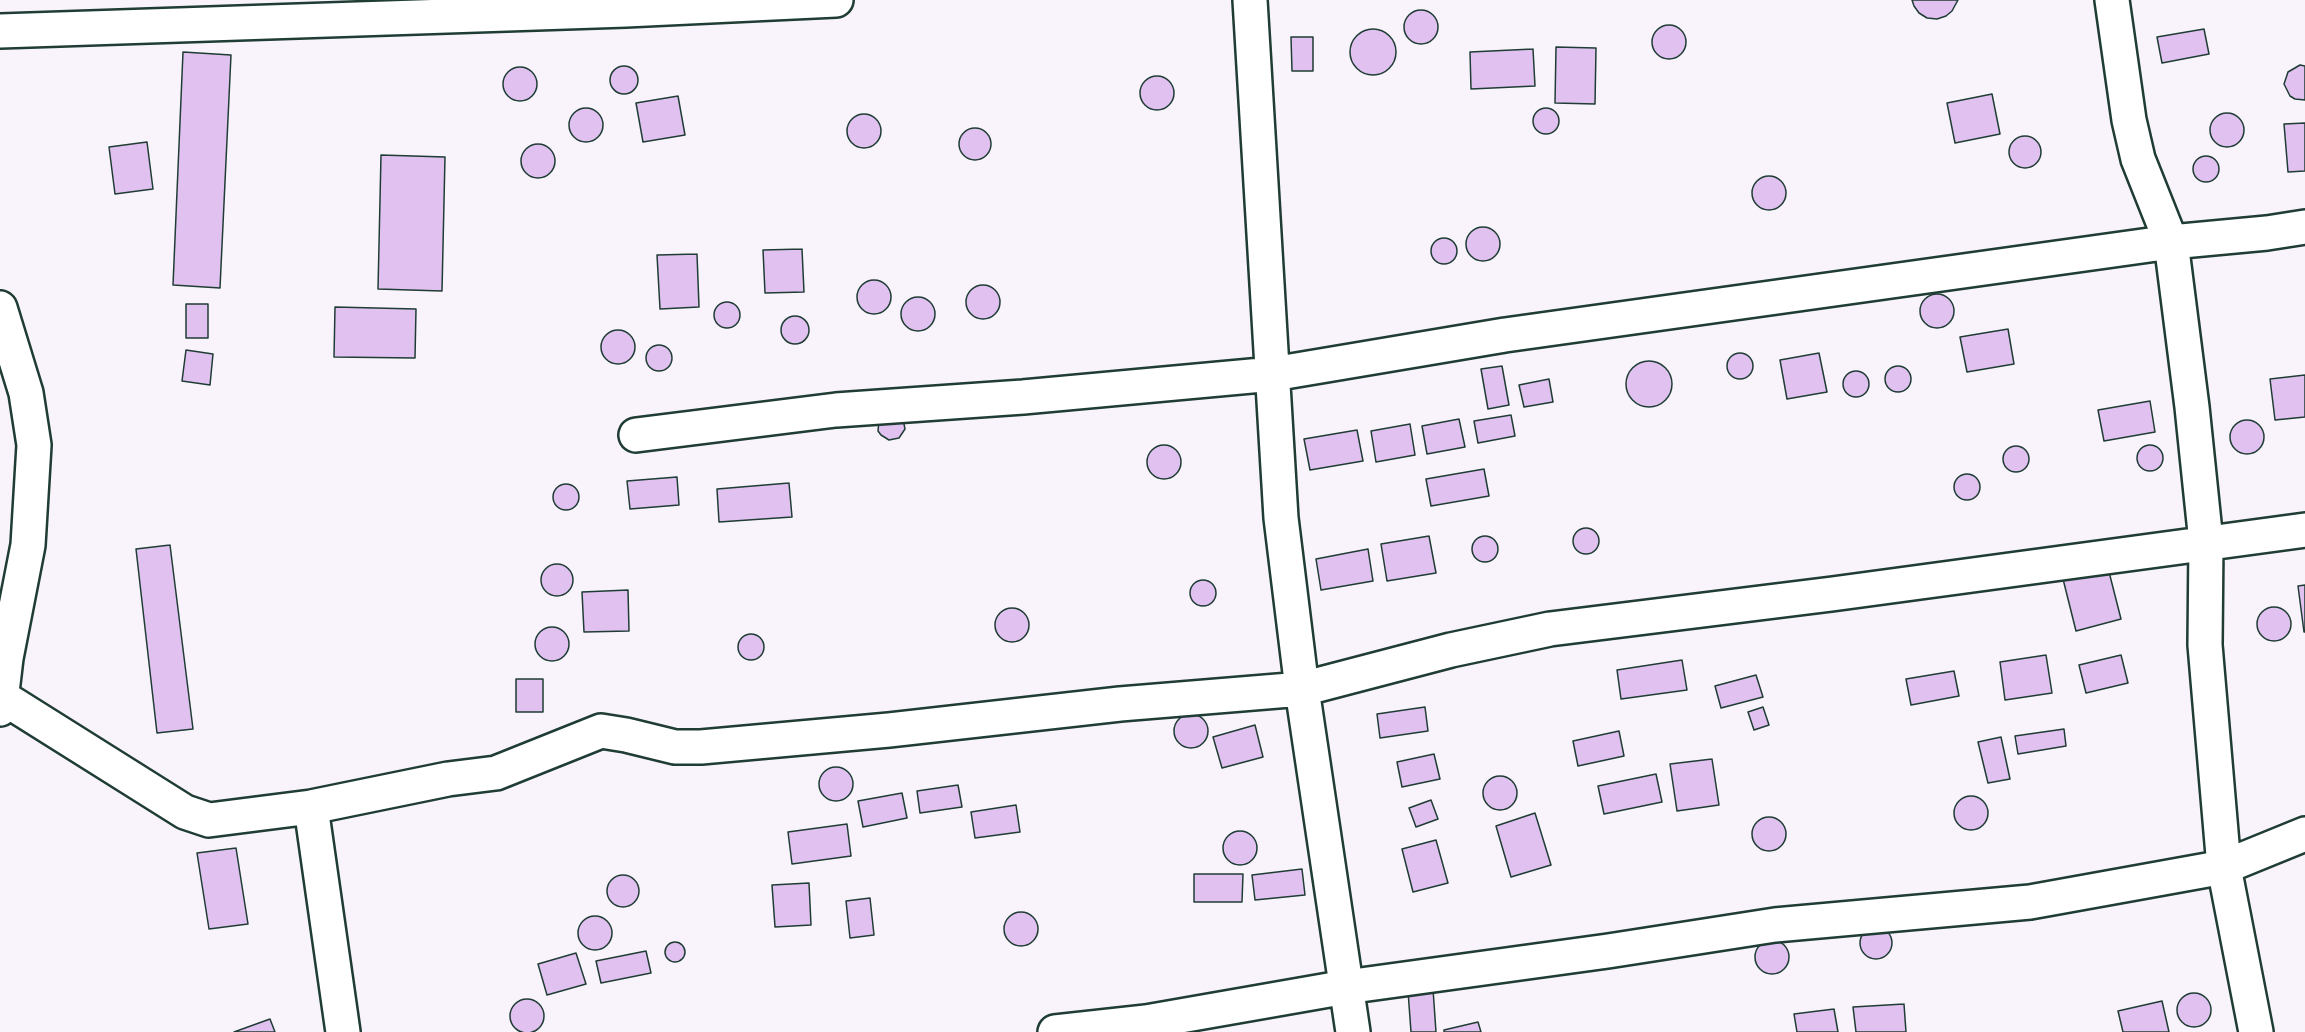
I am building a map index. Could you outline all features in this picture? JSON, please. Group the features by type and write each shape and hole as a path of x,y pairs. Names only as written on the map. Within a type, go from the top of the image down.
{"street":[{"path":"0,31 626,10 836,0"},
{"path":"1250,0 1281,518 1302,689 1353,1032"},
{"path":"2112,0 2129,120 2138,159 2171,242 2206,542 2205,645 2224,867 2256,1032"},
{"path":"636,435 836,410 1023,397 1273,374 1505,335 1927,278 2171,242 2305,227"},
{"path":"0,309 26,393 34,445 28,545 6,658 1,703 196,818 209,820 311,807 448,779 496,773 601,731 675,747 701,747 889,730 1120,704 1302,689 1451,650 1550,629 1844,593 2305,530"},
{"path":"311,807 343,1032"},
{"path":"1054,1032 1146,1022 1346,987 1774,926 2030,902 2224,867 2305,834"}],"building":[{"path":"1912,0 1958,0 1952,11 1937,19 1927,18 1919,13"},
{"path":"1421,10 1433,15 1438,27 1433,39 1421,44 1409,39 1404,27 1409,15"},
{"path":"1669,25 1681,30 1686,42 1681,54 1669,59 1657,54 1652,42 1657,30"},
{"path":"1373,29 1389,36 1396,52 1389,68 1373,75 1357,68 1350,52 1357,36"},
{"path":"2204,29 2209,54 2162,63 2157,37"},
{"path":"1291,37 1313,37 1313,71 1292,71"},
{"path":"1556,47 1596,48 1595,104 1555,103"},
{"path":"1533,49 1535,86 1471,89 1470,52"},
{"path":"183,52 231,55 220,288 173,285"},
{"path":"2300,65 2305,66 2305,100 2290,96 2284,84 2288,72"},
{"path":"624,66 634,70 638,80 634,90 624,94 614,90 610,80 614,70"},
{"path":"520,67 532,72 537,84 532,96 520,101 508,96 503,84 508,72"},
{"path":"1157,76 1169,81 1174,93 1169,105 1157,110 1145,105 1140,93 1145,81"},
{"path":"1992,94 2000,134 1955,143 1947,103"},
{"path":"678,96 685,135 643,142 636,103"},
{"path":"586,108 598,113 603,125 598,137 586,142 574,137 569,125 574,113"},
{"path":"1546,108 1555,112 1559,121 1555,130 1546,134 1537,130 1533,121 1537,112"},
{"path":"2227,113 2239,118 2244,130 2239,142 2227,147 2215,142 2210,130 2215,118"},
{"path":"864,114 876,119 881,131 876,143 864,148 852,143 847,131 852,119"},
{"path":"2305,123 2305,171 2288,172 2284,124"},
{"path":"975,128 986,133 991,144 986,155 975,160 964,155 959,144 964,133"},
{"path":"2025,136 2036,141 2041,152 2036,163 2025,168 2014,163 2009,152 2014,141"},
{"path":"147,142 153,189 115,194 109,147"},
{"path":"538,144 550,149 555,161 550,173 538,178 526,173 521,161 526,149"},
{"path":"381,155 445,157 442,291 378,289"},
{"path":"2206,156 2216,159 2219,169 2216,179 2206,182 2196,179 2193,169 2196,159"},
{"path":"1769,176 1781,181 1786,193 1781,205 1769,210 1757,205 1752,193 1757,181"},
{"path":"1483,227 1495,232 1500,244 1495,256 1483,261 1471,256 1466,244 1471,232"},
{"path":"1444,238 1453,242 1457,251 1453,260 1444,264 1435,260 1431,251 1435,242"},
{"path":"802,249 804,292 765,293 763,250"},
{"path":"697,254 699,307 660,309 657,255"},
{"path":"874,280 886,285 891,297 886,309 874,314 862,309 857,297 862,285"},
{"path":"983,285 995,290 1000,302 995,314 983,319 971,314 966,302 971,290"},
{"path":"1937,294 1949,299 1954,311 1949,323 1937,328 1925,323 1920,311 1925,299"},
{"path":"918,297 930,302 935,314 930,326 918,331 906,326 901,314 906,302"},
{"path":"727,302 737,305 740,315 737,325 727,328 717,325 714,315 717,305"},
{"path":"186,304 208,304 208,338 186,338"},
{"path":"335,307 416,309 415,358 334,357"},
{"path":"795,316 805,320 809,330 805,340 795,344 785,340 781,330 785,320"},
{"path":"2008,329 2014,364 1967,372 1960,337"},
{"path":"618,330 630,335 635,347 630,359 618,364 606,359 601,347 606,335"},
{"path":"659,345 669,348 672,358 669,368 659,371 649,368 646,358 649,348"},
{"path":"186,350 213,354 210,385 182,381"},
{"path":"1740,353 1749,357 1753,366 1749,375 1740,379 1731,375 1727,366 1731,357"},
{"path":"1819,353 1827,392 1787,399 1780,360"},
{"path":"1649,361 1665,368 1672,384 1665,400 1649,407 1633,400 1626,384 1633,368"},
{"path":"1502,366 1509,405 1488,409 1481,369"},
{"path":"1898,366 1908,369 1911,379 1908,389 1898,392 1888,389 1885,379 1888,369"},
{"path":"1856,371 1865,375 1869,384 1865,393 1856,397 1847,393 1843,384 1847,375"},
{"path":"2305,375 2305,417 2275,420 2270,379"},
{"path":"1549,379 1553,402 1524,407 1519,385"},
{"path":"2150,401 2155,432 2104,441 2098,410"},
{"path":"1511,415 1515,436 1478,443 1474,421"},
{"path":"903,419 905,429 899,438 889,440 878,431 879,420"},
{"path":"1459,419 1465,447 1427,454 1422,426"},
{"path":"2247,420 2259,425 2264,437 2259,449 2247,454 2235,449 2230,437 2235,425"},
{"path":"1410,424 1415,455 1376,462 1371,431"},
{"path":"1357,430 1363,461 1310,470 1304,439"},
{"path":"1164,445 1176,450 1181,462 1176,474 1164,479 1152,474 1147,462 1152,450"},
{"path":"2150,445 2159,449 2163,458 2159,467 2150,471 2141,467 2137,458 2141,449"},
{"path":"2016,446 2025,450 2029,459 2025,468 2016,472 2007,468 2003,459 2007,450"},
{"path":"1484,469 1489,496 1431,506 1426,479"},
{"path":"1967,474 1977,477 1980,487 1977,497 1967,500 1957,497 1954,487 1957,477"},
{"path":"677,477 679,505 630,509 627,481"},
{"path":"789,483 792,517 719,522 717,489"},
{"path":"566,484 576,487 579,497 576,507 566,510 556,507 553,497 556,487"},
{"path":"1586,528 1595,532 1599,541 1595,550 1586,554 1577,550 1573,541 1577,532"},
{"path":"1429,536 1436,573 1387,581 1381,544"},
{"path":"1485,536 1495,539 1498,549 1495,559 1485,562 1475,559 1472,549 1475,539"},
{"path":"170,545 193,729 157,733 136,549"},
{"path":"1368,549 1373,581 1321,590 1316,559"},
{"path":"557,564 568,569 573,580 568,591 557,596 546,591 541,580 546,569"},
{"path":"2107,564 2121,619 2076,631 2062,575"},
{"path":"1203,580 1213,583 1216,593 1213,603 1203,606 1193,603 1190,593 1193,583"},
{"path":"2305,585 2305,632 2304,632 2298,586"},
{"path":"628,590 629,631 584,632 582,592"},
{"path":"2274,607 2286,612 2291,624 2286,636 2274,641 2262,636 2257,624 2262,612"},
{"path":"1012,608 1024,613 1029,625 1024,637 1012,642 1000,637 995,625 1000,613"},
{"path":"552,627 564,632 569,644 564,656 552,661 540,656 535,644 540,632"},
{"path":"751,634 761,637 764,647 761,657 751,660 741,657 738,647 741,637"},
{"path":"2046,655 2052,693 2005,700 2000,662"},
{"path":"2121,655 2128,683 2086,693 2079,665"},
{"path":"1682,660 1687,690 1621,699 1617,670"},
{"path":"1954,671 1959,696 1911,705 1906,679"},
{"path":"1756,675 1763,697 1721,708 1715,686"},
{"path":"516,679 543,679 543,712 516,712"},
{"path":"1425,707 1428,731 1380,738 1377,714"},
{"path":"1763,707 1769,725 1754,730 1748,712"},
{"path":"1191,714 1203,719 1208,731 1203,743 1191,748 1179,743 1174,731 1179,719"},
{"path":"1255,725 1263,757 1222,768 1213,737"},
{"path":"2064,729 2066,746 2018,754 2015,736"},
{"path":"1619,731 1624,756 1578,766 1573,741"},
{"path":"2001,737 2010,779 1988,783 1978,742"},
{"path":"1434,754 1440,779 1402,787 1397,762"},
{"path":"1712,759 1719,805 1677,811 1670,764"},
{"path":"836,767 848,772 853,784 848,796 836,801 824,796 819,784 824,772"},
{"path":"1656,774 1662,802 1604,814 1598,786"},
{"path":"1500,776 1512,781 1517,793 1512,805 1500,810 1488,805 1483,793 1488,781"},
{"path":"958,785 962,807 920,813 917,791"},
{"path":"902,793 907,818 863,827 858,801"},
{"path":"1971,796 1983,801 1988,813 1983,825 1971,830 1959,825 1954,813 1959,801"},
{"path":"1431,800 1438,819 1416,827 1409,808"},
{"path":"1016,805 1020,832 975,838 971,812"},
{"path":"1535,813 1551,865 1511,877 1496,826"},
{"path":"1769,817 1781,822 1786,834 1781,846 1769,851 1757,846 1752,834 1757,822"},
{"path":"847,824 851,856 792,864 788,832"},
{"path":"1240,831 1252,836 1257,848 1252,860 1240,865 1228,860 1223,848 1228,836"},
{"path":"1436,840 1448,883 1413,892 1402,849"},
{"path":"236,848 248,924 209,929 197,853"},
{"path":"1302,869 1305,895 1255,900 1252,875"},
{"path":"1194,874 1243,874 1242,902 1194,902"},
{"path":"623,875 634,880 639,891 634,902 623,907 612,902 607,891 612,880"},
{"path":"809,883 811,925 775,927 772,885"},
{"path":"870,898 874,935 850,938 846,901"},
{"path":"1021,912 1033,917 1038,929 1033,941 1021,946 1009,941 1004,929 1009,917"},
{"path":"595,916 607,921 612,933 607,945 595,950 583,945 578,933 583,921"},
{"path":"1876,927 1888,931 1892,943 1888,955 1876,959 1864,955 1860,943 1864,931"},
{"path":"1772,940 1784,945 1789,957 1784,969 1772,974 1760,969 1755,957 1760,945"},
{"path":"675,942 682,945 685,952 682,959 675,962 668,959 665,952 668,945"},
{"path":"646,951 651,973 601,983 596,961"},
{"path":"576,953 586,984 547,995 538,964"},
{"path":"1433,989 1436,1032 1411,1032 1408,991"},
{"path":"2194,993 2206,998 2211,1010 2206,1022 2194,1027 2182,1022 2177,1010 2182,998"},
{"path":"527,999 539,1004 544,1016 539,1028 527,1033 515,1028 510,1016 515,1004"},
{"path":"2162,1001 2169,1032 2123,1032 2118,1011"},
{"path":"1904,1004 1906,1032 1856,1032 1853,1007"},
{"path":"1834,1009 1838,1032 1797,1032 1794,1014"},
{"path":"270,1019 275,1032 234,1032"},
{"path":"1478,1022 1481,1032 1444,1032 1444,1030"}]}
